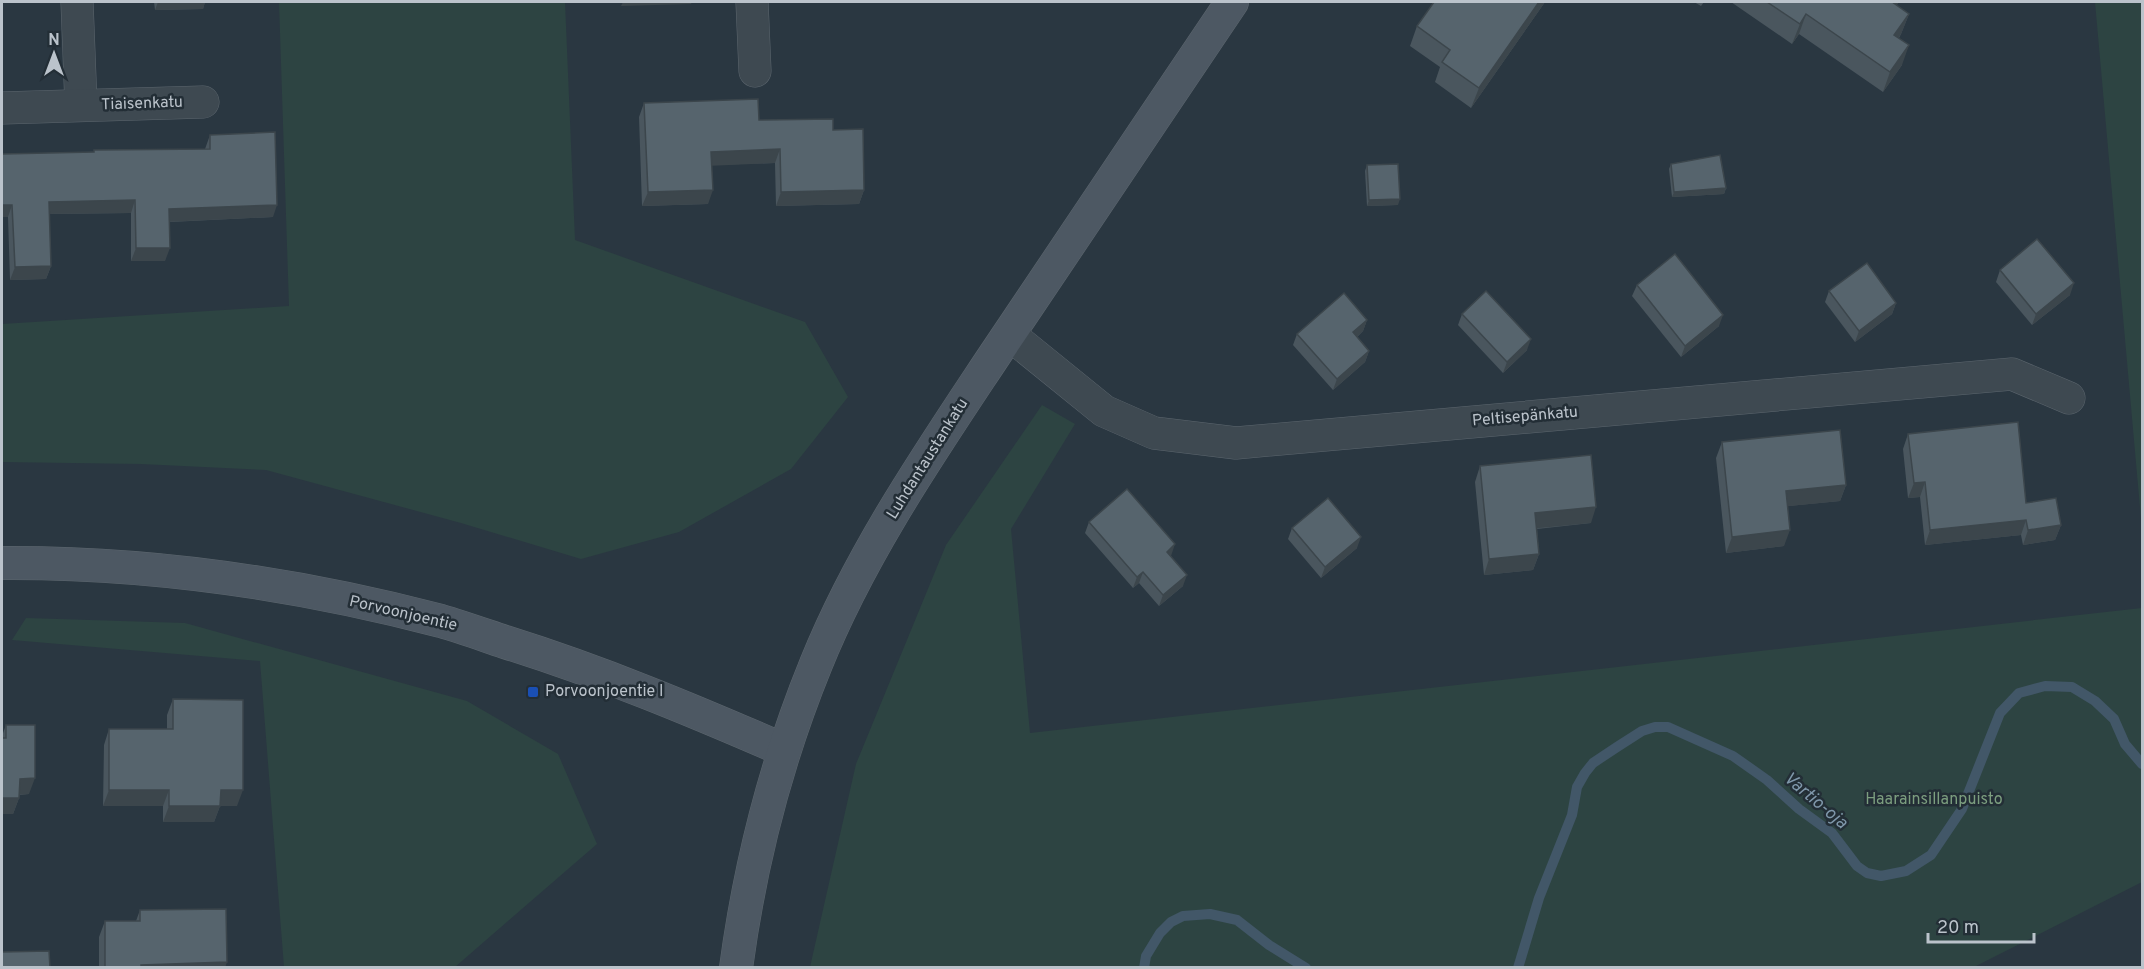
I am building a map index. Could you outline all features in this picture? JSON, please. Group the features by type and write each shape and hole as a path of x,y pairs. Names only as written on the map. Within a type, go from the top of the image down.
{"street":[{"name":"Tiaisenkatu","path":"77,2 81,105"},
{"path":"752,2 755,71"},
{"name":"Luhdantaustankatu","path":"736,968 742,920 762,824 784,750 816,663 863,563 1009,334 1232,2"},
{"name":"Tiaisenkatu","path":"2,108 203,102"},
{"name":"Peltisepänkatu","path":"1009,334 1104,411 1154,433 1236,443 2012,374 2069,398"},
{"name":"Porvoonjoentie","path":"2,563 149,569 288,587 441,621 562,660 645,691 784,750"}],"green space":[{"path":"279,2 565,2 575,240 805,322 848,397 791,469 679,532 581,559 461,523 266,470 141,464 2,462 2,324 289,306"},
{"path":"2095,2 2142,2 2142,530"},
{"name":"Haarainsillanpuisto","path":"1042,405 1075,424 1011,529 1030,733 2142,608 2142,882 1974,967 810,967 856,764 946,545"},
{"path":"26,618 185,623 467,701 558,754 597,844 455,967 284,967 260,661 12,640"}],"building":[{"path":"1434,2 1539,2 1479,88 1442,62 1450,50 1417,26"},
{"path":"1767,2 1892,2 1909,14 1894,35 1909,45 1890,72 1806,14 1800,24"},
{"path":"758,99 759,120 833,119 833,130 863,129 864,190 781,192 780,149 711,152 713,190 648,192 644,103"},
{"path":"275,132 277,205 169,209 170,248 136,248 135,200 49,202 51,266 15,267 12,205 2,205 2,154 210,149 210,135"},
{"path":"1720,155 1726,188 1674,192 1671,164"},
{"path":"1398,164 1400,199 1369,200 1367,165"},
{"path":"2037,239 2074,283 2036,314 2000,270"},
{"path":"1675,254 1723,315 1685,346 1637,285"},
{"path":"1867,263 1896,303 1859,331 1829,291"},
{"path":"1486,291 1531,339 1507,362 1462,314"},
{"path":"1344,293 1367,320 1353,332 1369,351 1337,379 1297,334"},
{"path":"2018,422 2026,503 2056,498 2061,525 2028,530 2026,520 1930,530 1925,482 1914,483 1908,434"},
{"path":"1840,430 1846,485 1786,491 1790,530 1732,537 1722,442"},
{"path":"1591,455 1596,507 1535,513 1539,554 1489,559 1480,466"},
{"path":"1127,489 1175,544 1167,552 1187,575 1163,595 1143,572 1137,577 1089,522"},
{"path":"1328,498 1361,537 1325,567 1292,528"},
{"path":"173,699 243,700 243,790 221,790 220,806 169,806 169,790 109,790 109,729 173,729"},
{"path":"6,725 35,725 35,778 20,779 19,798 2,798 2,738 6,738"},
{"path":"226,909 227,962 105,968 105,921 140,921 140,910"},
{"path":"49,951 50,968 2,968 2,952"}],"waterway":[{"name":"Vartio-oja","path":"1518,968 1539,898 1572,815 1577,787 1593,763 1642,731 1655,727 1668,727 1733,756 1767,780 1799,809 1832,833 1857,866 1867,873 1881,876 1906,871 1931,855 1962,809 2000,713 2019,693 2045,686 2072,687 2095,701 2114,719 2125,744 2142,764"},
{"name":"Vartio-oja","path":"1144,968 1146,956 1160,933 1171,922 1183,916 1210,914 1237,920 1269,945 1306,968"}],"place":[{"name":"Porvoonjoentie I","path":"533,692"}]}
